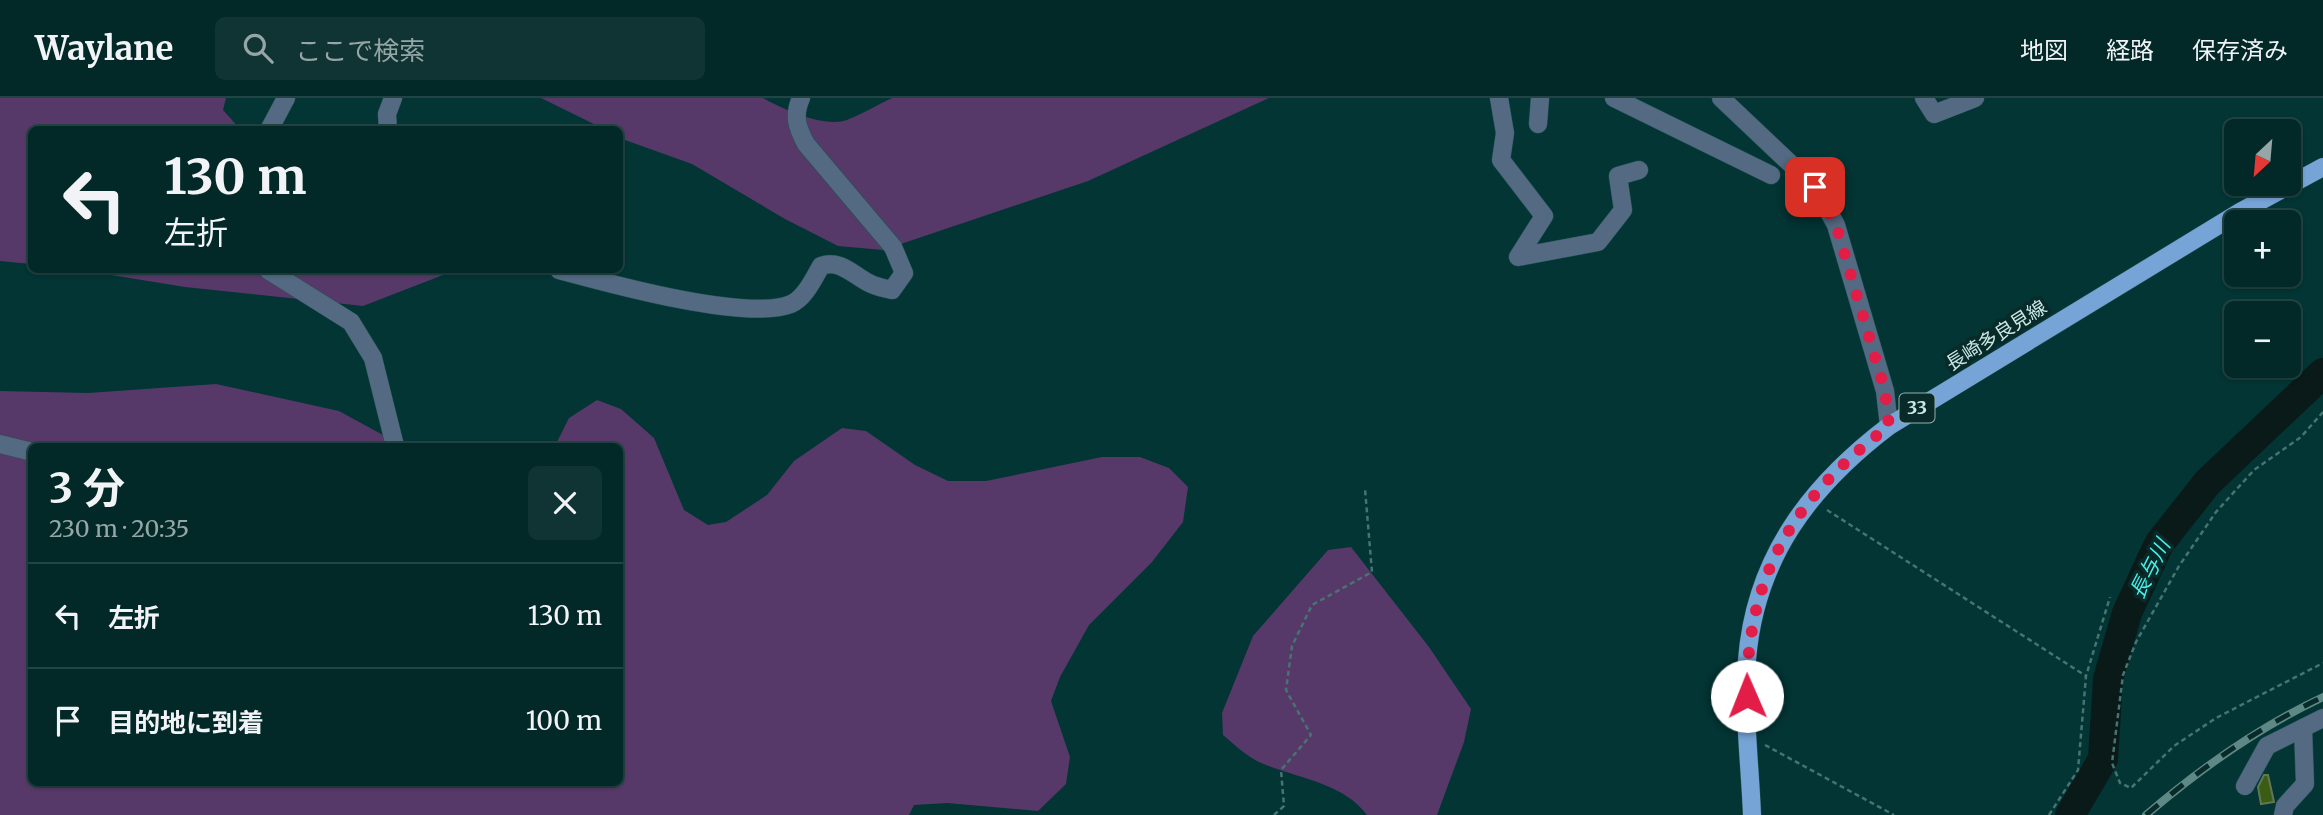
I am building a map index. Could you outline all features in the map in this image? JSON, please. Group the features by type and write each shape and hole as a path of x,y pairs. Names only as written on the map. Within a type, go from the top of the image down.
{"main road":[{"name":"長崎多良見線","path":"1752,815 1747,660 1759,593 1788,530 1809,498 1855,452 1889,426 2240,212 2323,167"}],"street":[{"path":"272,126 286,98"},
{"path":"388,126 387,114 393,98"},
{"path":"570,273 623,288 713,304 761,309 793,303 810,286 821,266 828,263 839,264 872,285 892,290 904,273 893,247 807,144 797,128 795,111 802,98"},
{"path":"1499,98 1505,133 1501,160 1544,216 1518,257 1598,242 1623,210 1618,176 1639,170"},
{"path":"1538,124 1541,98"},
{"path":"1614,98 1771,174"},
{"path":"1721,98 1815,187 1836,225 1885,391 1889,426"},
{"path":"1924,98 1934,114 1975,98"},
{"path":"273,273 351,323 373,358 394,443"},
{"path":"0,444 28,451"},
{"path":"2245,786 2267,746 2323,718"},
{"path":"2283,815 2285,806 2305,784 2303,728"}],"path":[{"path":"2323,412 2301,437 2254,470 2216,512 2179,566 2136,642 2123,675 2112,763 2120,783 2131,788 2174,746 2216,718 2323,663"},
{"path":"1274,815 1284,806 1281,770 1311,736 1286,690 1292,646 1312,605 1372,572 1365,489"},
{"path":"1809,498 2086,676"},
{"path":"2049,815 2078,770 2086,676 2110,597"},
{"path":"1749,736 1894,815"}],"shaded area":[{"path":"0,98 226,98 223,110 237,126 28,126 28,264 0,261"},
{"path":"541,98 763,98 804,116 838,122 853,118 892,98 1269,98 1088,181 883,250 838,246 785,219 692,164 625,140 623,126 598,126"},
{"path":"99,273 448,273 363,306 185,287"},
{"path":"216,384 339,411 398,443 28,443 28,786 623,786 623,443 556,443 569,418 597,400 621,409 654,438 684,510 708,525 726,522 767,495 794,461 842,428 866,431 915,465 948,481 986,481 1102,457 1140,457 1169,468 1188,487 1183,522 1152,562 1089,625 1060,677 1051,701 1070,757 1066,784 1038,811 947,803 914,805 909,815 0,815 0,391 88,393"},
{"path":"1351,547 1429,647 1471,709 1464,742 1437,815 1367,815 1345,795 1317,782 1259,762 1223,735 1222,713 1253,636 1328,550"}],"building":[{"path":"2264,775 2268,775 2274,802 2261,804 2258,787"}],"waterway":[{"name":"長与川","path":"2070,815 2103,759 2108,679 2127,613 2159,544 2207,483 2323,373"}],"railway":[{"path":"2146,815 2230,750 2323,697"}],"route":[{"path":"1747,696 1747,660 1759,593 1788,530 1809,498 1830,475 1889,426 1885,391 1847,270 1836,225 1815,187"}]}
